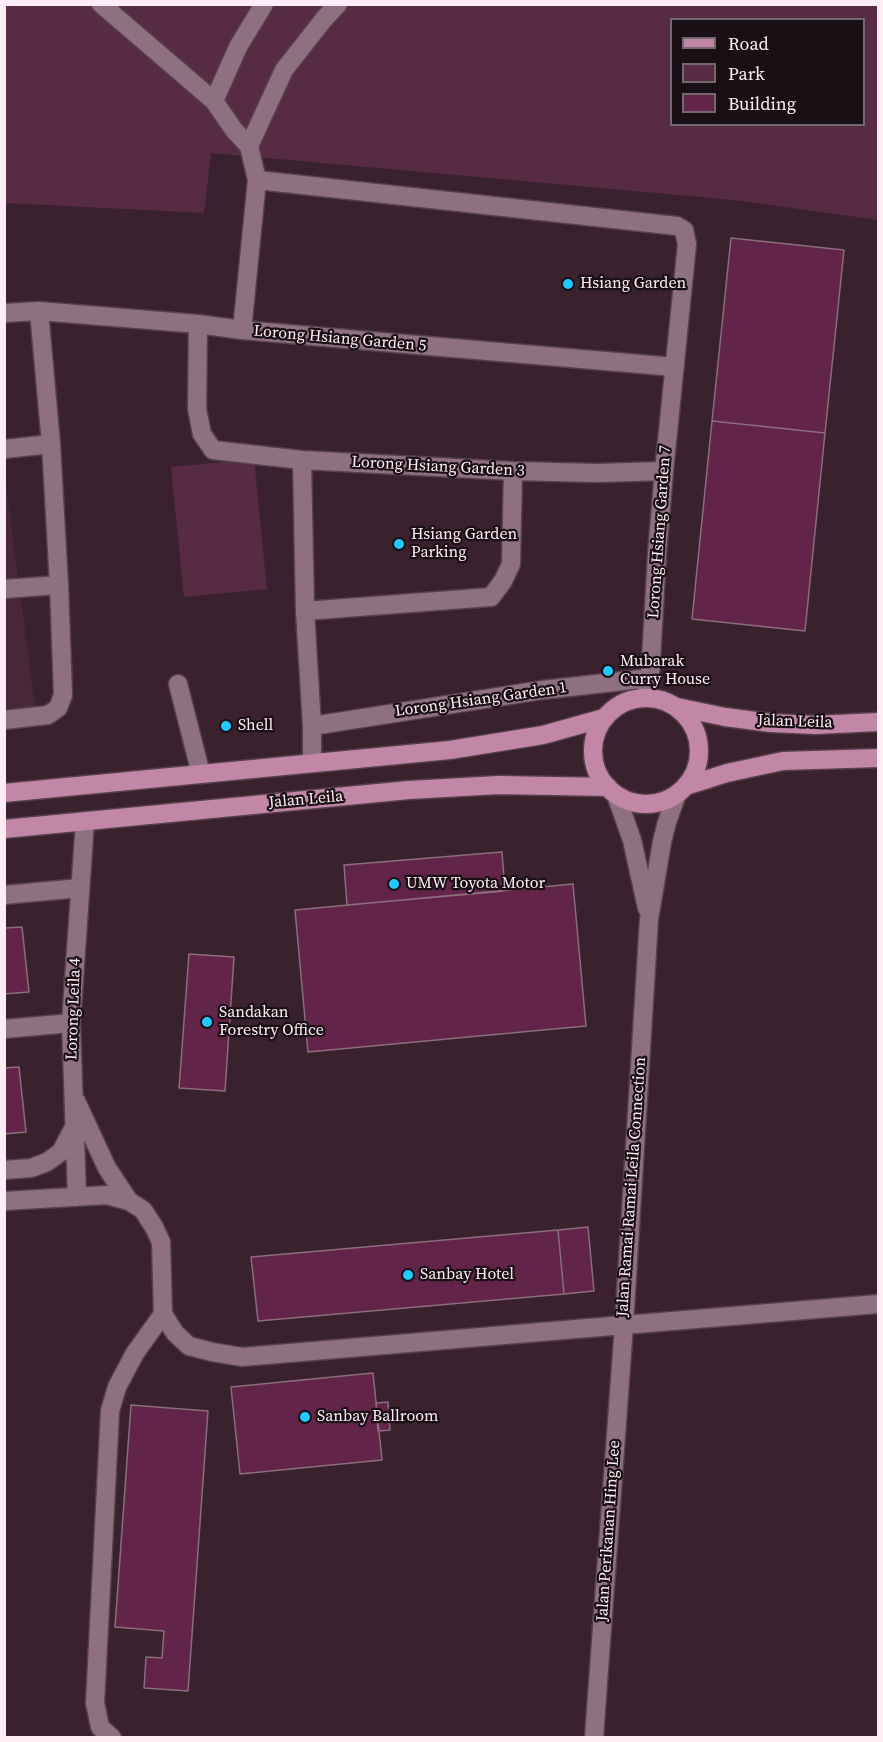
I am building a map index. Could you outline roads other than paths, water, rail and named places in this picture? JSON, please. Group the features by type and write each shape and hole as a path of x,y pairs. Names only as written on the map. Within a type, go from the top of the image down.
{"main road":[{"path":"682,790 696,771 700,754 698,736 690,720 677,707 662,700 646,697 630,700 616,707 604,718 593,746 594,761 599,775 612,791 631,801 647,804 663,801 682,790 727,773 783,761 879,758"},
{"name":"Jalan Leila","path":"677,707 725,717 771,723 879,722"},
{"path":"4,793 450,750 543,735 604,718"},
{"name":"Jalan Leila","path":"4,829 409,790 499,785 612,791"}],"street":[{"path":"101,4 214,101 234,130 249,146 256,180 242,330"},
{"path":"214,101 238,47 264,4"},
{"path":"249,146 284,69 338,4"},
{"name":"Lorong Hsiang Garden 7","path":"256,180 677,226 684,230 687,244 664,471 650,678 646,697"},
{"path":"4,720 48,715 58,708 63,695 51,444 39,311"},
{"name":"Lorong Hsiang Garden 5","path":"4,313 39,311 675,367"},
{"name":"Lorong Hsiang Garden 3","path":"198,324 197,409 202,434 213,450 302,460 513,471 597,473 664,471"},
{"path":"4,449 51,444"},
{"path":"302,460 305,611 312,763"},
{"path":"305,611 491,597 503,581 511,564 513,471"},
{"path":"4,589 59,585"},
{"name":"Lorong Hsiang Garden 1","path":"312,726 542,690 650,678"},
{"path":"178,684 201,774"},
{"name":"Jalan Ramai Ramai Leila Connection","path":"163,1314 175,1333 189,1346 242,1357 624,1325 649,919 662,842 682,790"},
{"name":"Jalan Ramai Ramai Leila Connection","path":"612,791 632,840 649,919"},
{"name":"Lorong Leila 4","path":"77,1197 71,1023 85,821"},
{"path":"4,895 80,888"},
{"path":"4,1029 71,1023"},
{"path":"73,1094 107,1168 129,1201"},
{"path":"4,1170 31,1168 47,1162 61,1152 74,1128"},
{"path":"4,1202 108,1195 129,1201 143,1210 161,1242 163,1314 135,1353 117,1387 110,1411 95,1702 100,1727 112,1737"},
{"path":"624,1325 879,1304"},
{"path":"821,1309 879,1314"},
{"name":"Jalan Perikanan Hing Lee","path":"594,1737 624,1325"}],"place":[{"name":"Hsiang Garden","path":"568,284"},
{"name":"Hsiang Garden Parking","path":"399,544"},
{"name":"Mubarak Curry House","path":"608,671"},
{"name":"Shell","path":"226,726"},
{"name":"UMW Toyota Motor","path":"394,884"},
{"name":"Sandakan Forestry Office","path":"207,1022"},
{"name":"Sanbay Hotel","path":"408,1275"},
{"name":"Sanbay Ballroom","path":"305,1417"}]}
